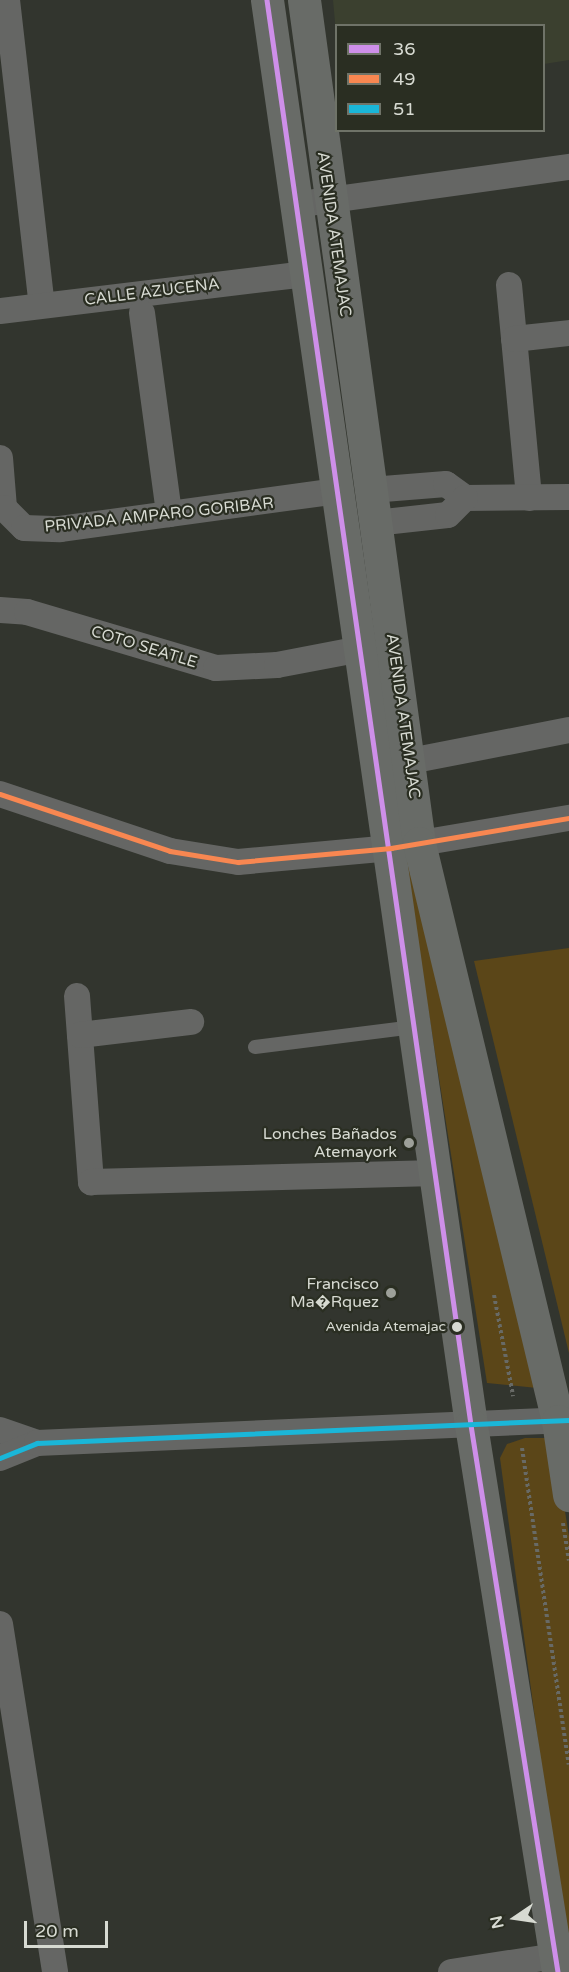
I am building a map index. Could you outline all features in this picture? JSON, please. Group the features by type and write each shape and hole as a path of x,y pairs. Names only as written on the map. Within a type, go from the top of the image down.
{"main road":[{"name":"AVENIDA ATEMAJAC","path":"267,0 294,205 361,650 405,845 563,1420 569,1495"},
{"name":"AVENIDA ATEMAJAC","path":"304,0 328,200 410,761 405,845 416,1027 471,1425 561,1961"}],"street":[{"path":"7,0 9,124 42,305"},
{"path":"294,205 569,167"},
{"name":"CALLE AZUCENA","path":"0,311 304,274"},
{"path":"509,285 529,498"},
{"path":"142,313 169,514"},
{"path":"514,339 569,333"},
{"name":"PRIVADA AMPARO GORIBAR","path":"0,458 4,508 24,528 169,514 337,491"},
{"path":"371,490 446,484 465,498 569,497"},
{"path":"375,523 448,515 465,498"},
{"name":"COTO SEATLE","path":"0,610 27,612 216,668 277,665 361,650"},
{"path":"410,761 569,730"},
{"path":"0,794 208,860 267,862 405,845 569,818"},
{"path":"77,996 91,1182 436,1173"},
{"path":"80,1035 191,1022"},
{"path":"0,1458 37,1443 563,1420"},
{"path":"0,1430 37,1443"},
{"path":"0,1623 55,1972"},
{"path":"450,1972 561,1961"}],"lane":[{"path":"255,1047 416,1027"}],"shaded area":[{"path":"333,0 569,0 569,60 545,64 545,24 335,24"},
{"path":"413,851 537,1388 487,1383 405,862"},
{"path":"569,948 569,1353 474,961"},
{"path":"525,1438 553,1438 569,1536 569,1972 500,1458 507,1444"}],"transit line":[{"name":"36","path":"267,0 471,1425 558,1972"},
{"name":"49","path":"0,794 170,851 238,862 391,848 569,818"},
{"name":"51","path":"0,1458 37,1443 569,1420"}],"place":[{"name":"Lonches Bañados Atemayork","path":"409,1143"},
{"name":"Francisco Ma�Rquez","path":"391,1293"},
{"name":"Avenida Atemajac","path":"457,1327"}]}
